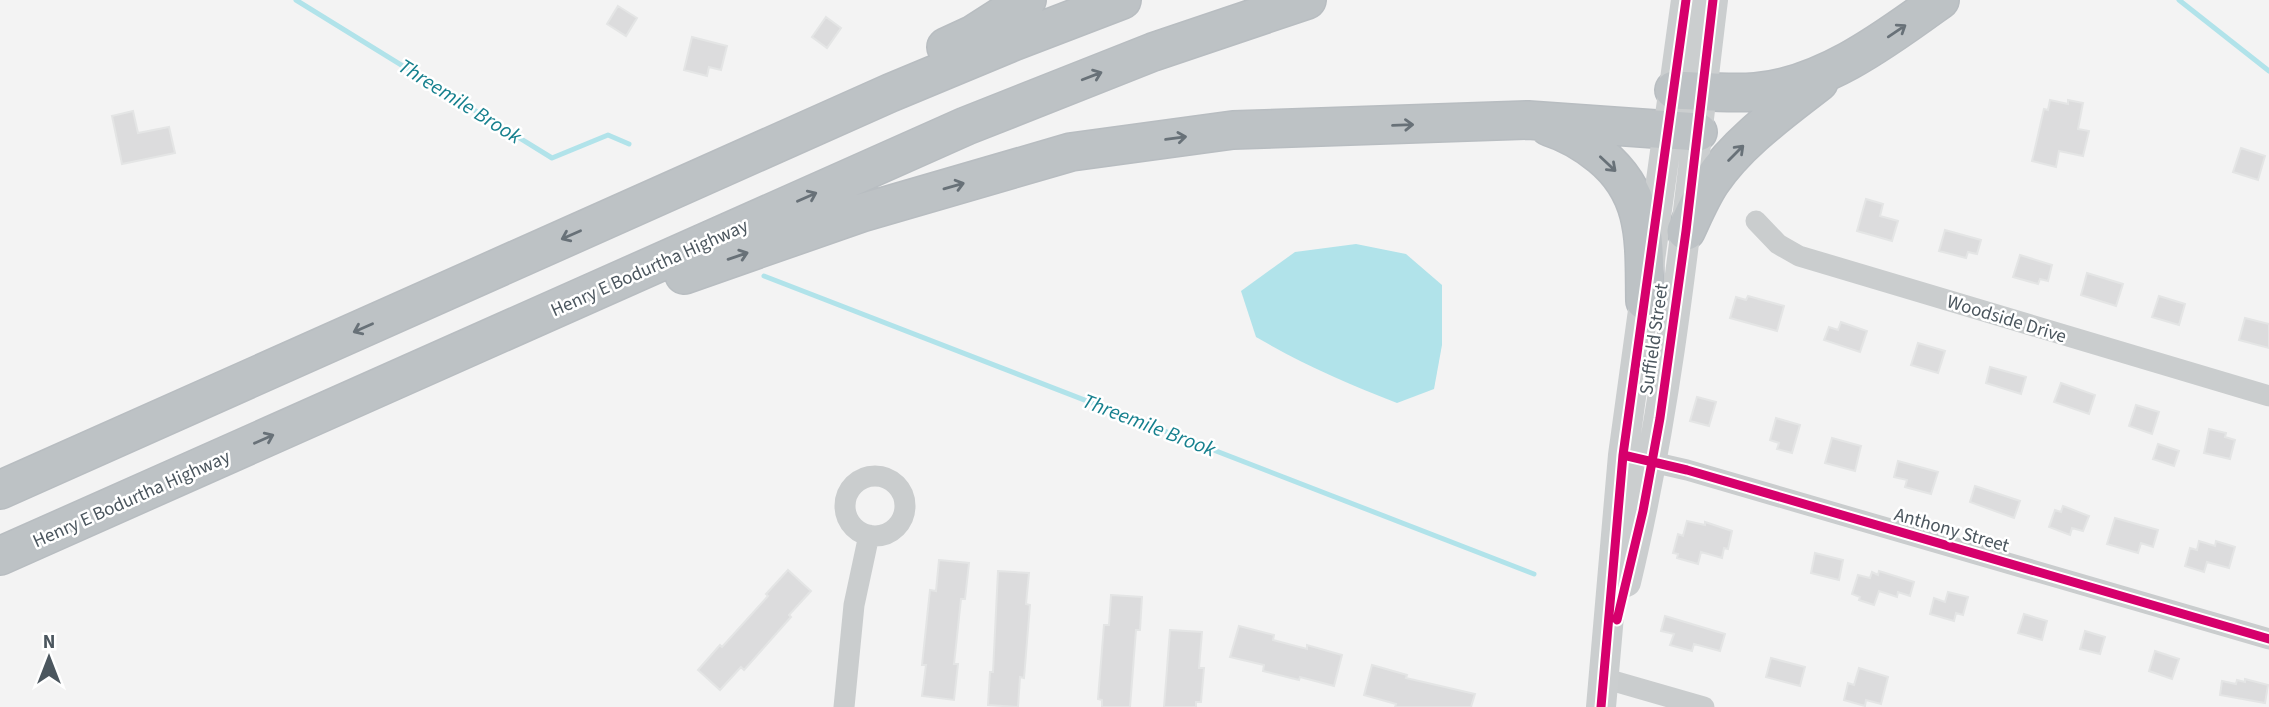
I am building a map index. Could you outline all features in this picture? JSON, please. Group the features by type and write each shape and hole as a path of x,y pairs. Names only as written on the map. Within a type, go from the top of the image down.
{"highway":[{"path":"619,214 972,35 1027,0"},
{"path":"0,490 953,66 1122,0"},
{"name":"Henry E Bodurtha Highway","path":"0,556 966,126 1153,52 1307,0"},
{"path":"1688,90 1734,93 1773,89 1818,75 1889,36 1940,0"},
{"path":"1686,231 1711,181 1735,154 1774,118 1851,58"},
{"path":"419,369 861,213 1071,152 1233,130 1528,120 1683,131"},
{"path":"1528,120 1556,129 1582,142 1605,160 1630,188 1643,231 1645,301"},
{"path":"0,466 283,364"}],"main road":[{"name":"Suffield Street","path":"1602,692 1643,511 1638,458 1645,301 1683,131 1688,90 1686,0"},
{"name":"Suffield Street","path":"1688,90 1713,0"},
{"name":"Suffield Street","path":"1638,458 1686,231 1683,131"}],"street":[{"name":"Woodside Drive","path":"1756,221 1778,244 1799,256 2269,396"},
{"name":"Anthony Street","path":"1638,458 1688,470 2269,639"},
{"path":"844,707 855,605 869,535"},
{"path":"1602,692 1704,707"}],"water":[{"path":"1356,244 1406,254 1442,285 1442,345 1434,389 1397,403 1325,373 1256,337 1241,291 1295,252"}],"building":[{"path":"618,6 637,18 626,36 607,24"},
{"path":"826,17 841,28 827,48 812,37"},
{"path":"692,37 727,46 721,70 709,67 707,76 684,70"},
{"path":"2050,100 2068,104 2068,100 2083,103 2078,129 2089,131 2083,156 2059,151 2056,167 2032,161 2044,109 2048,110"},
{"path":"133,111 138,133 169,127 175,153 122,164 112,116"},
{"path":"2241,148 2265,156 2258,180 2233,172"},
{"path":"1866,199 1883,204 1880,216 1898,221 1892,241 1857,231"},
{"path":"1945,230 1981,240 1977,254 1968,252 1966,258 1939,251"},
{"path":"2020,255 2052,265 2048,281 2040,279 2038,284 2013,277"},
{"path":"2087,273 2123,284 2116,306 2081,295"},
{"path":"1748,296 1784,306 1777,331 1730,318 1736,297 1746,300"},
{"path":"2159,296 2185,304 2179,325 2152,317"},
{"path":"2245,318 2269,324 2269,348 2239,340"},
{"path":"1841,322 1867,331 1860,352 1824,340 1829,327 1838,330"},
{"path":"1918,343 1945,351 1938,373 1911,365"},
{"path":"1990,367 2026,377 2021,394 1986,383"},
{"path":"2061,383 2095,395 2089,414 2054,402"},
{"path":"1697,397 1716,402 1709,426 1690,421"},
{"path":"2136,405 2159,412 2152,434 2129,426"},
{"path":"1776,418 1800,425 1792,453 1777,449 1779,443 1770,440"},
{"path":"2209,429 2226,433 2225,437 2235,440 2230,459 2204,453"},
{"path":"1832,438 1861,446 1855,471 1825,463"},
{"path":"2158,444 2179,451 2174,466 2153,459"},
{"path":"1898,461 1938,472 1931,494 1905,487 1907,480 1894,477"},
{"path":"1975,486 2020,501 2014,518 1970,502"},
{"path":"2063,506 2089,516 2083,531 2072,528 2070,535 2049,527 2055,510 2061,512"},
{"path":"2115,518 2158,530 2153,547 2141,543 2138,553 2107,544"},
{"path":"1687,521 1705,525 1705,522 1732,531 1728,549 1724,548 1722,558 1701,552 1698,564 1677,558 1678,554 1673,553 1678,534 1683,536"},
{"path":"2199,541 2215,546 2216,541 2235,547 2229,568 2207,562 2204,572 2185,566 2190,548 2197,550"},
{"path":"1815,553 1843,560 1839,580 1811,573"},
{"path":"939,560 969,563 965,599 961,599 954,664 958,664 954,700 922,696 926,665 922,665 930,590 936,591"},
{"path":"788,570 811,591 744,670 741,667 720,690 698,670 768,596 766,594"},
{"path":"998,571 1029,573 1026,604 1030,605 1024,678 1020,677 1018,707 988,705 990,672 993,672"},
{"path":"1879,571 1914,582 1910,596 1898,592 1897,597 1879,591 1874,605 1859,600 1860,597 1852,594 1858,575 1870,578 1872,572 1878,575"},
{"path":"1948,592 1968,597 1963,615 1956,613 1954,621 1930,614 1934,598 1945,602"},
{"path":"1111,595 1142,597 1140,630 1136,630 1130,707 1102,707 1102,700 1098,699 1104,625 1109,625"},
{"path":"2024,614 2047,621 2042,640 2018,633"},
{"path":"1665,616 1725,634 1720,651 1694,644 1692,651 1670,645 1674,634 1661,631"},
{"path":"1239,626 1274,635 1273,640 1307,649 1307,645 1342,655 1334,686 1263,671 1264,665 1230,657"},
{"path":"1170,630 1202,632 1199,668 1204,668 1201,702 1196,702 1196,707 1164,707"},
{"path":"2085,631 2105,637 2100,654 2080,649"},
{"path":"2155,651 2179,659 2172,679 2149,671"},
{"path":"1771,658 1805,667 1800,686 1766,677"},
{"path":"1372,665 1407,675 1406,678 1475,694 1471,707 1395,707 1396,704 1364,695"},
{"path":"1859,668 1888,677 1881,704 1866,700 1865,706 1844,700 1848,683 1854,685"},
{"path":"2245,679 2268,685 2265,703 2220,695 2222,681 2236,684 2237,680 2245,682"}],"waterway":[{"name":"Threemile Brook","path":"296,0 552,158 608,135 629,144"},
{"path":"2179,0 2269,71"},
{"name":"Threemile Brook","path":"764,276 1534,574"}],"cycle path":[{"path":"1601,707 1623,455 1686,0"},
{"path":"1617,620 1643,511 1660,418 1686,231 1713,0"},
{"path":"1623,455 1687,470 2269,639"}]}
